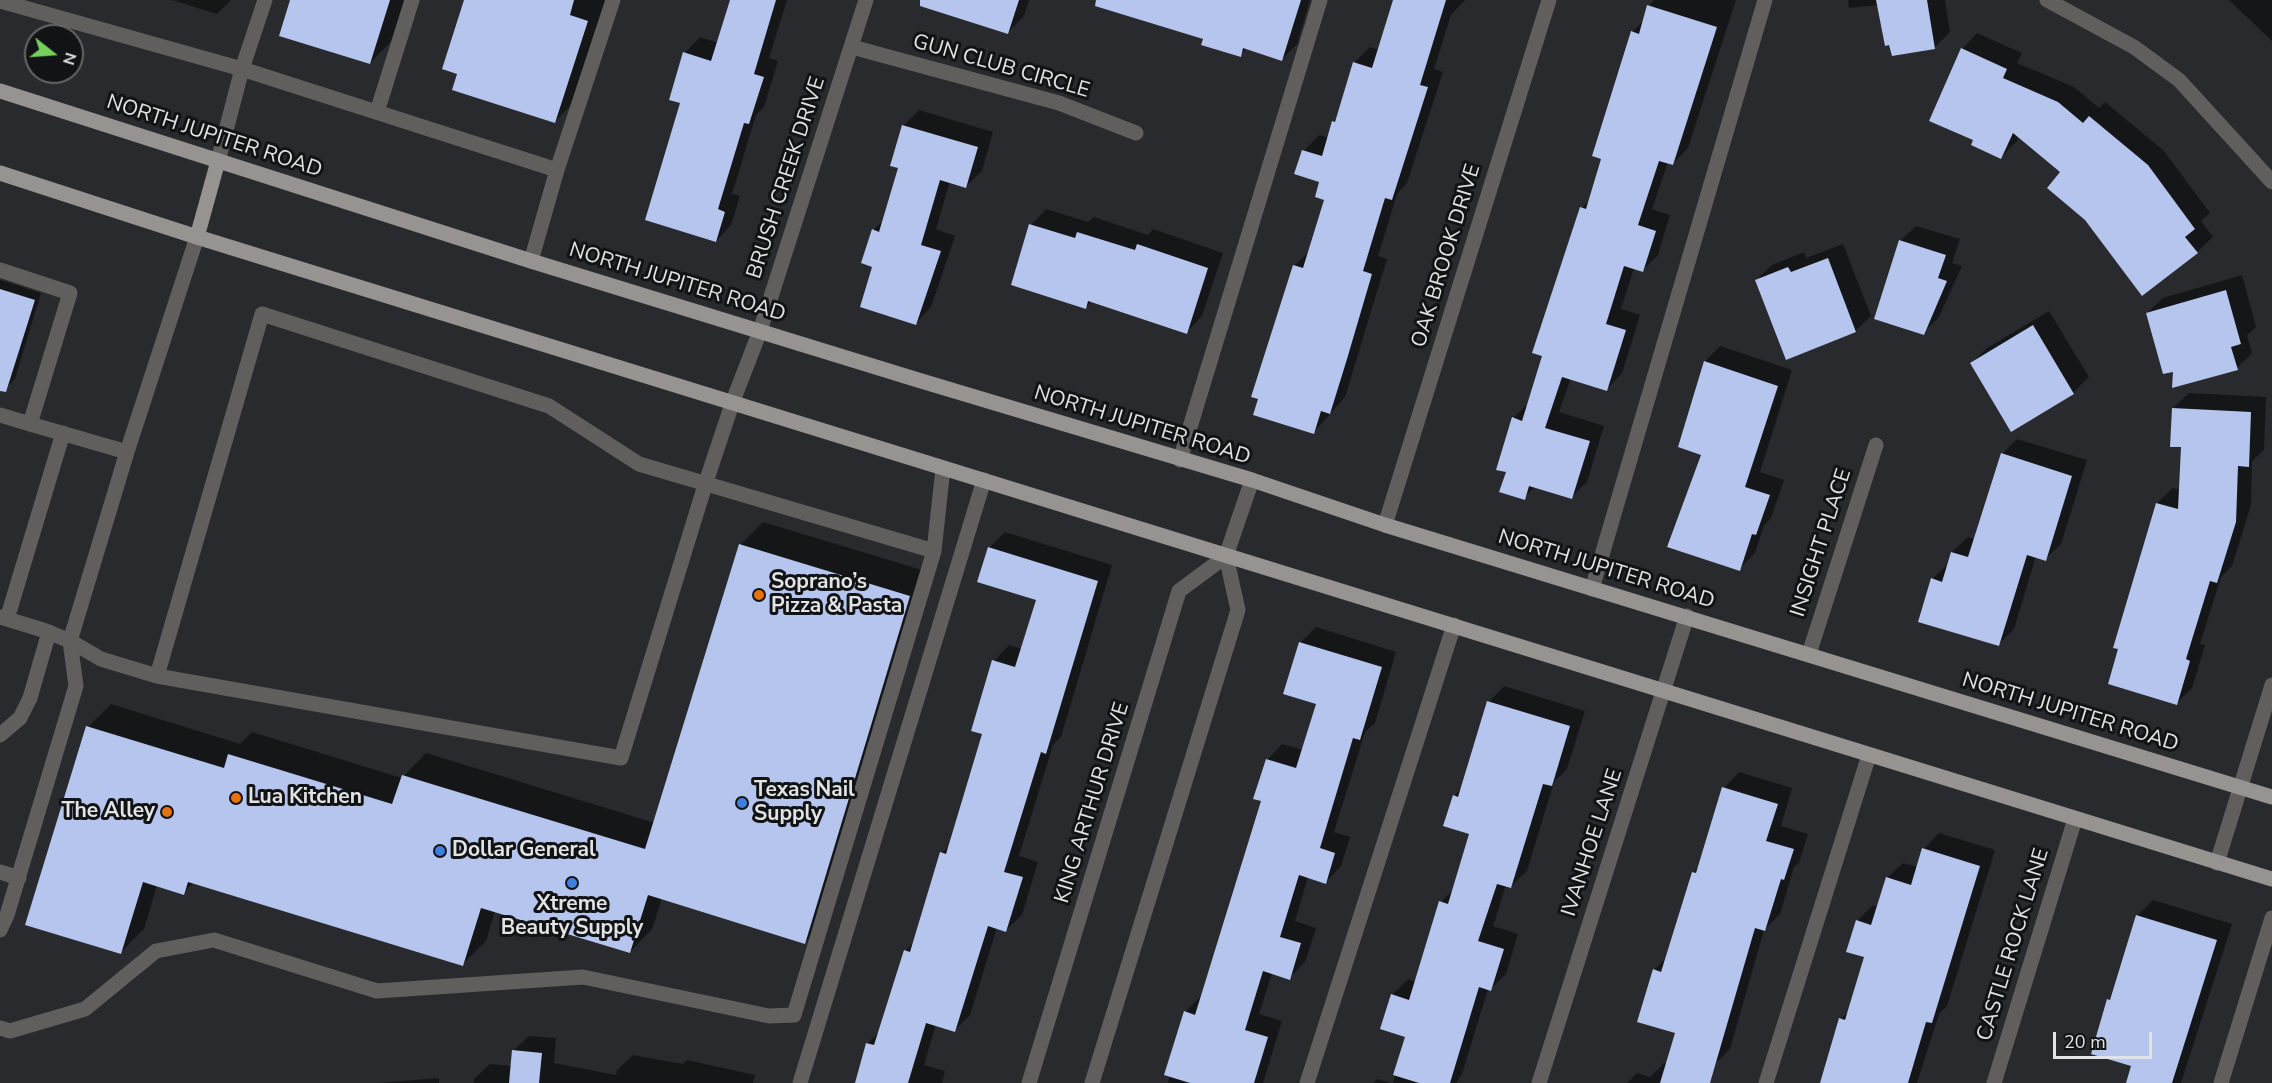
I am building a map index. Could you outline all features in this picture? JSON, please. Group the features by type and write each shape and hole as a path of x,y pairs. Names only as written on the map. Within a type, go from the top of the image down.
{"main road":[{"name":"NORTH JUPITER ROAD","path":"0,91 531,261 1179,460 1252,480 1385,525 2272,797"},
{"path":"197,237 218,161"},
{"path":"0,173 197,237 2272,879"}],"street":[{"path":"218,161 242,69 265,0"},
{"path":"377,112 412,0"},
{"path":"531,261 557,170 613,0"},
{"name":"BRUSH CREEK DRIVE","path":"157,676 621,758 706,482 733,401 760,331 866,0"},
{"path":"1179,460 1320,0"},
{"name":"OAK BROOK DRIVE","path":"1385,525 1549,0"},
{"path":"1592,589 1765,0"},
{"path":"2047,0 2134,47 2179,80 2272,182"},
{"path":"0,1 242,69 557,170"},
{"name":"GUN CLUB CIRCLE","path":"852,47 1059,103 1136,133"},
{"path":"0,930 19,878 76,686 70,641 127,452 197,237"},
{"path":"0,270 70,293 30,424"},
{"path":"63,433 3,618 49,632 101,659 157,676 262,314 549,406 639,464 934,551"},
{"path":"0,415 127,452"},
{"name":"INSIGHT PLACE","path":"1809,654 1876,445"},
{"path":"0,1028 10,1031 85,1009 156,951 214,940 377,991 583,977 769,1016 794,1015 934,551 943,468"},
{"path":"801,1083 984,480"},
{"path":"1092,1083 1238,610 1226,556 1252,480"},
{"name":"KING ARTHUR DRIVE","path":"1029,1083 1179,591 1226,556"},
{"name":"IVANHOE LANE","path":"1539,1083 1687,616"},
{"path":"1307,1083 1454,625"},
{"path":"0,735 20,718 30,698 49,632"},
{"path":"2217,863 2272,685"},
{"path":"1766,1083 1869,755"},
{"name":"CASTLE ROCK LANE","path":"1994,1083 2075,819"},
{"path":"0,872 19,878"},
{"path":"2221,1083 2272,918"}],"building":[{"path":"290,0 390,0 370,64 279,36"},
{"path":"464,0 574,0 570,15 588,21 555,123 452,90 457,74 442,69"},
{"path":"730,0 776,0 754,74 764,77 749,124 744,123 718,209 725,212 716,242 645,220 680,103 669,100 683,52 711,61"},
{"path":"920,0 1019,0 1008,34 920,6"},
{"path":"1096,0 1301,0 1282,61 1243,48 1241,57 1201,45 1203,39 1095,6"},
{"path":"1393,0 1446,0 1420,85 1428,87 1392,200 1385,198 1363,271 1372,274 1347,359 1330,414 1321,411 1314,434 1253,415 1258,399 1251,397 1293,265 1303,268 1324,200 1315,197 1319,182 1294,174 1302,150 1322,156 1353,62 1372,68"},
{"path":"1876,0 1927,0 1935,49 1892,56 1889,45 1885,46"},
{"path":"1647,5 1717,27 1673,165 1659,161 1638,225 1656,231 1643,272 1624,266 1606,324 1626,330 1607,391 1562,377 1545,428 1590,441 1572,499 1529,486 1525,500 1499,492 1506,472 1496,470 1512,417 1522,421 1542,356 1532,353 1580,207 1586,209 1601,159 1592,156 1631,31 1639,34"},
{"path":"1961,48 2007,69 2003,78 2058,102 2083,123 2089,116 2148,165 2195,229 2185,237 2198,253 2142,296 2085,220 2047,188 2060,172 2013,133 2001,159 1971,145 1973,140 1929,121"},
{"path":"902,125 978,147 966,188 940,180 921,245 941,251 916,325 860,307 872,267 861,263 872,229 879,232 898,168 890,166"},
{"path":"1029,224 1075,238 1077,232 1135,250 1137,244 1208,268 1187,334 1088,301 1086,309 1011,285"},
{"path":"1899,240 1946,255 1938,278 1947,281 1924,335 1874,319"},
{"path":"1828,258 1856,332 1786,360 1755,280 1788,267 1791,272"},
{"path":"0,289 35,300 6,392 0,391"},
{"path":"2226,290 2241,344 2231,347 2238,370 2172,388 2173,372 2163,374 2146,313"},
{"path":"2033,325 2074,394 2011,432 1970,363"},
{"path":"1704,361 1778,386 1745,487 1770,495 1756,535 1752,534 1740,571 1667,547 1701,455 1678,447"},
{"path":"2172,408 2251,412 2249,467 2238,466 2236,522 2217,583 2210,581 2186,659 2190,661 2177,705 2108,684 2118,649 2113,648 2156,503 2178,509 2181,447 2170,447"},
{"path":"2001,453 2072,476 2046,561 2027,555 1999,646 1918,622 1931,578 1942,582 1951,552 1968,557"},
{"path":"739,544 910,596 805,944 648,895 630,953 481,908 463,966 188,882 184,895 143,882 121,954 25,925 86,726 224,768 228,754 392,804 402,775 645,849"},
{"path":"988,547 1098,581 1046,754 1041,752 1004,872 1023,877 1006,932 988,926 955,1032 926,1023 908,1083 855,1083 866,1043 874,1045 904,950 910,952 940,852 946,854 982,734 971,731 992,660 1015,667 1036,600 977,582"},
{"path":"1299,642 1382,667 1360,740 1353,738 1320,848 1335,853 1326,884 1299,875 1280,937 1301,943 1290,980 1263,971 1245,1030 1268,1037 1254,1083 1190,1083 1164,1075 1184,1011 1195,1015 1261,801 1253,799 1266,759 1296,768 1316,704 1283,694"},
{"path":"1487,701 1570,726 1552,786 1543,784 1511,888 1497,884 1478,941 1504,949 1491,991 1479,987 1450,1083 1419,1083 1393,1075 1405,1037 1380,1029 1391,994 1409,1000 1439,901 1448,904 1469,834 1443,826 1453,795 1458,797"},
{"path":"1722,787 1778,804 1766,841 1794,849 1784,880 1781,879 1765,931 1755,928 1710,1083 1660,1083 1675,1033 1637,1022 1653,969 1661,972 1692,872 1696,873"},
{"path":"1922,848 1980,866 1932,1023 1926,1022 1908,1083 1820,1083 1839,1018 1845,1020 1864,957 1846,952 1856,920 1871,925 1886,877 1911,885"},
{"path":"2136,915 2217,940 2172,1083 2126,1083 2131,1066 2091,1054"},
{"path":"512,1050 542,1053 539,1083 509,1083"}],"place":[{"name":"Soprano’s Pizza & Pasta","path":"759,595"},
{"name":"Lua Kitchen","path":"236,798"},
{"name":"Texas Nail Supply","path":"742,803"},
{"name":"The Alley","path":"167,812"},
{"name":"Dollar General","path":"440,851"},
{"name":"Xtreme Beauty Supply","path":"572,883"}]}
